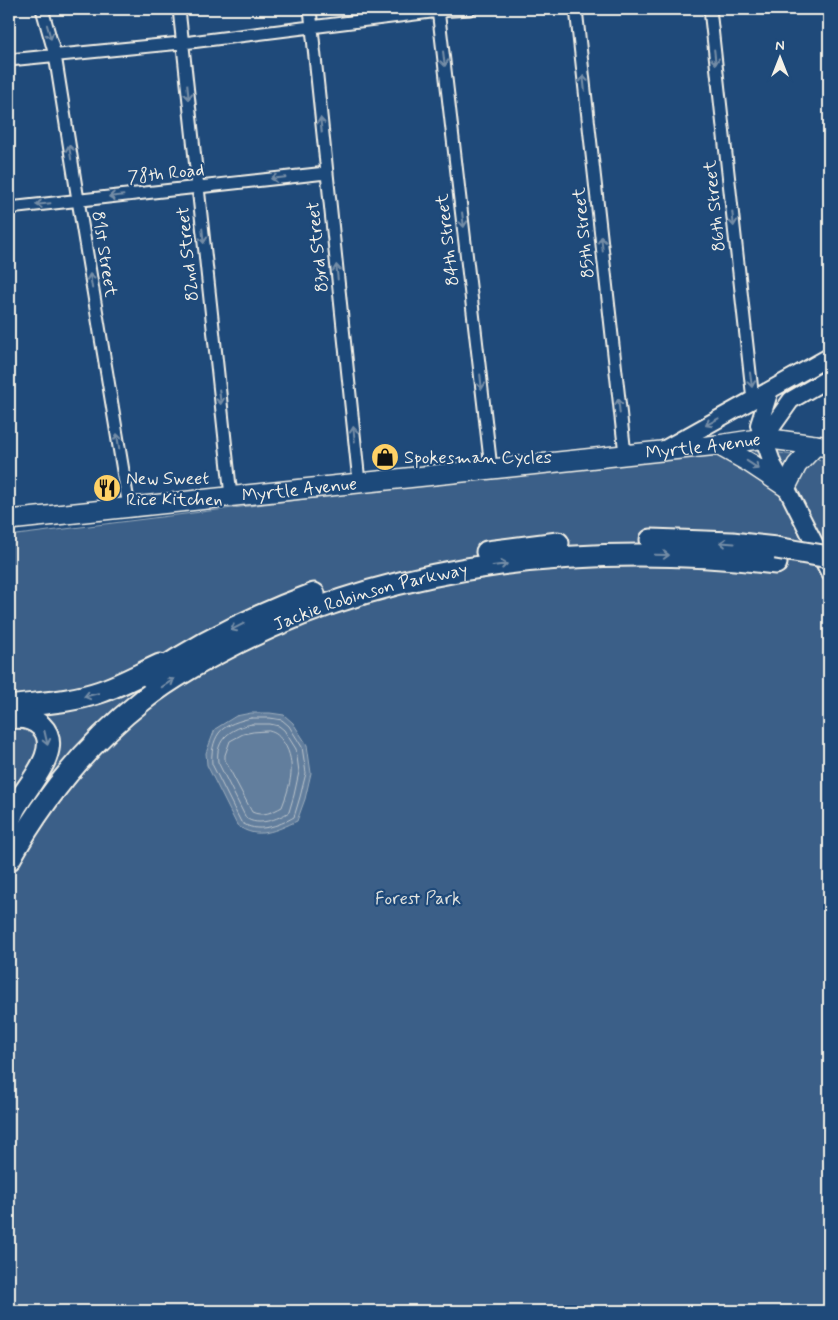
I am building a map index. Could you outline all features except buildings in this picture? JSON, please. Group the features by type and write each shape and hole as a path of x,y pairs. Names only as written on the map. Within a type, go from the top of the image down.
{"highway":[{"name":"Jackie Robinson Parkway","path":"9,831 48,775 81,737 136,688 183,655 242,624 281,606 360,579 437,560 522,547 605,541 732,543 829,572"},
{"name":"Jackie Robinson Parkway","path":"9,860 40,810 65,776 96,742 134,707 180,675 221,651 260,632 328,604 364,593 444,574 553,558 630,555 829,557"},
{"path":"9,708 79,698 99,692 183,655"},
{"path":"9,718 24,717 39,723 46,732 49,742 46,760 16,806 9,822"}],"main road":[{"path":"662,450 829,357"},
{"path":"764,438 791,400 829,378"},
{"path":"770,390 759,425 773,465 829,572"},
{"name":"Myrtle Avenue","path":"9,520 718,445 764,438 822,446"},
{"path":"718,445 750,462 786,488"},
{"path":"786,488 796,465 822,446"}],"street":[{"name":"81st Street","path":"42,9 55,55 129,507"},
{"name":"82nd Street","path":"179,9 231,496"},
{"name":"83rd Street","path":"310,9 360,482"},
{"path":"9,60 183,43 438,10 470,9"},
{"name":"85th Street","path":"576,9 625,454"},
{"name":"86th Street","path":"710,9 753,400"},
{"name":"84th Street","path":"438,10 491,468"},
{"name":"78th Road","path":"9,208 326,173"}],"green space":[{"name":"Forest Park","path":"761,450 829,461 829,1311 9,1311 9,536 625,459"}],"water":[{"path":"251,713 284,715 293,723 307,745 311,773 305,799 297,821 282,828 260,833 244,830 237,825 207,765 206,753 215,729 236,716"}],"place":[{"name":"Spokesman Cycles","path":"385,457"},
{"name":"New Sweet Rice Kitchen","path":"107,488"}]}
